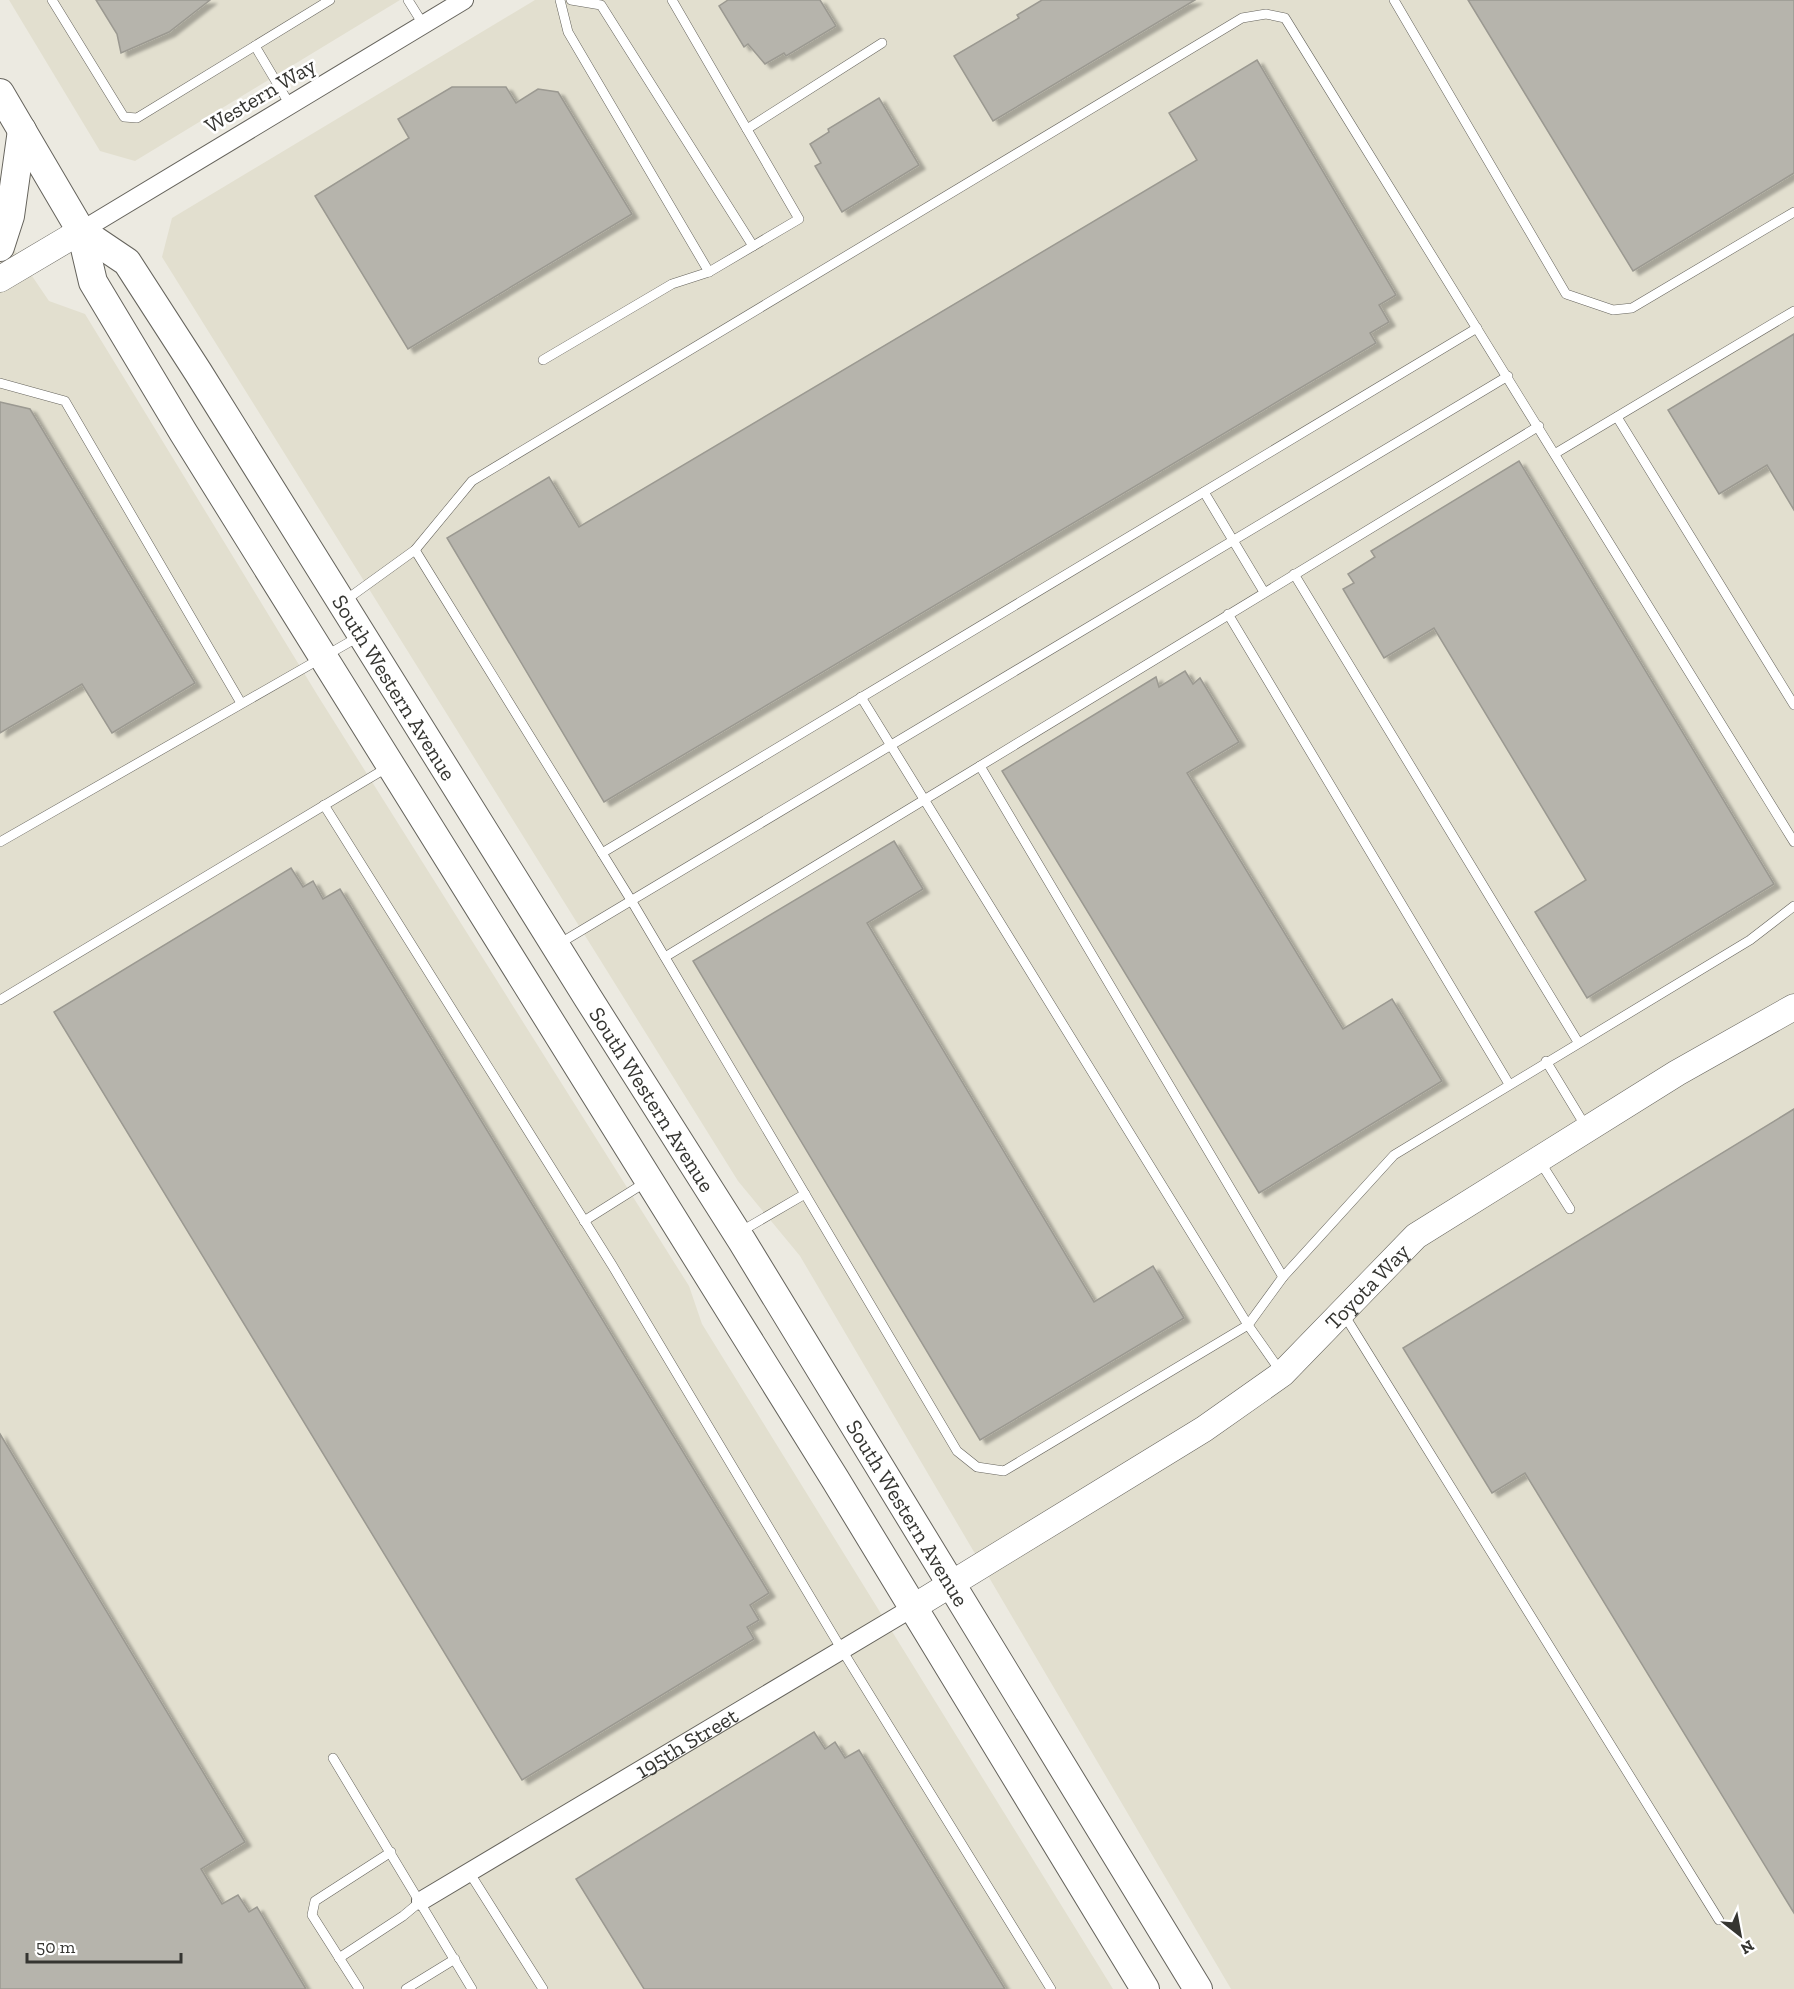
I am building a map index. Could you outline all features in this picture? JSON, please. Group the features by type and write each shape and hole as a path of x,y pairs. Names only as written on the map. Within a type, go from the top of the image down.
{"main road":[{"name":"South Western Avenue","path":"0,93 81,231 93,282 912,1608 1141,1987"},
{"path":"0,247 10,216 22,130"},
{"name":"South Western Avenue","path":"81,231 127,262 737,1233 1198,1989"}],"street":[{"name":"Western Way","path":"81,231 464,0"},
{"path":"0,279 81,231"},
{"name":"Toyota Way","path":"950,1584 1204,1429 1282,1374 1416,1236 1677,1073 1794,1007"},
{"name":"195th Street","path":"421,1901 950,1584"}],"lane":[{"path":"52,0 124,117 137,118 330,0"},
{"path":"408,0 423,24"},
{"path":"560,0 568,32 709,272"},
{"path":"571,0 602,5 753,246"},
{"path":"543,360 672,284 709,272 799,219 672,0"},
{"path":"1394,0 1566,294 1613,310 1632,308 1794,212"},
{"path":"342,603 415,550 472,480 1242,18 1266,14 1285,18 1556,453 1794,842"},
{"path":"747,129 882,43"},
{"path":"255,46 290,105"},
{"path":"1556,453 1794,311"},
{"path":"602,853 1477,328"},
{"path":"556,946 1508,376"},
{"path":"0,383 66,401 241,704"},
{"path":"1617,417 1794,705"},
{"path":"665,957 1539,426"},
{"path":"1204,492 1264,592"},
{"path":"415,550 631,900 957,1451 977,1467 1004,1471 1248,1325 1283,1277 1394,1155 1546,1061 1750,940 1794,906"},
{"path":"1294,574 1578,1042"},
{"path":"1228,614 1509,1084"},
{"path":"0,842 362,635"},
{"path":"861,697 1248,1325 1282,1374"},
{"path":"0,1000 390,766"},
{"path":"980,766 1283,1277"},
{"path":"324,805 584,1221 842,1650 1051,1989"},
{"path":"1546,1061 1587,1129"},
{"path":"1539,1159 1570,1209"},
{"path":"584,1221 648,1181"},
{"path":"737,1233 805,1194"},
{"path":"1342,1311 1719,1920"},
{"path":"333,1758 472,1989"},
{"path":"359,1989 312,1915 315,1901 391,1852"},
{"path":"469,1872 543,1989"},
{"path":"339,1958 403,1917 421,1901"},
{"path":"405,1989 455,1959"}],"shaded area":[{"path":"9,0 400,0 135,161 100,151"},
{"path":"535,0 1794,0 1794,1989 1231,1989 800,1256 738,1181 162,257 172,218"},
{"path":"0,229 49,301 85,314 318,696 689,1286 702,1324 1113,1989 0,1989"}],"building":[{"path":"96,0 210,0 169,32 121,53 117,34"},
{"path":"728,0 820,0 836,26 786,56 784,53 765,64 748,44 744,47 719,6"},
{"path":"1042,0 1195,0 993,121 954,56 1019,18 1017,15"},
{"path":"1468,0 1794,0 1794,173 1633,271"},
{"path":"1257,60 1396,295 1379,305 1389,322 1370,333 1376,343 604,802 447,538 549,477 579,527 1197,160 1169,113"},
{"path":"452,87 506,87 516,103 538,89 558,92 632,214 408,349 315,196 409,138 398,119"},
{"path":"879,98 919,165 842,212 815,166 821,163 810,144 829,132 828,129"},
{"path":"1794,334 1794,510 1767,465 1719,494 1668,410"},
{"path":"0,402 30,409 195,683 112,733 82,684 0,733"},
{"path":"1519,461 1774,884 1587,998 1535,912 1586,880 1434,628 1384,658 1343,589 1354,583 1348,574 1375,557 1371,551"},
{"path":"1185,671 1193,684 1200,678 1239,742 1187,773 1343,1029 1392,999 1442,1081 1259,1193 1002,771 1156,677 1159,687"},
{"path":"894,841 923,889 867,923 1094,1302 1153,1266 1184,1318 980,1440 693,961"},
{"path":"291,868 303,887 313,881 323,899 340,889 769,1593 750,1605 759,1620 747,1627 754,1639 522,1780 54,1012"},
{"path":"1794,1109 1794,1913 1525,1473 1492,1493 1403,1348"},
{"path":"0,1434 245,1842 201,1869 222,1904 238,1895 249,1912 257,1907 306,1989 0,1989"},
{"path":"814,1732 825,1749 835,1742 845,1758 859,1750 1005,1989 644,1989 576,1879"}]}
